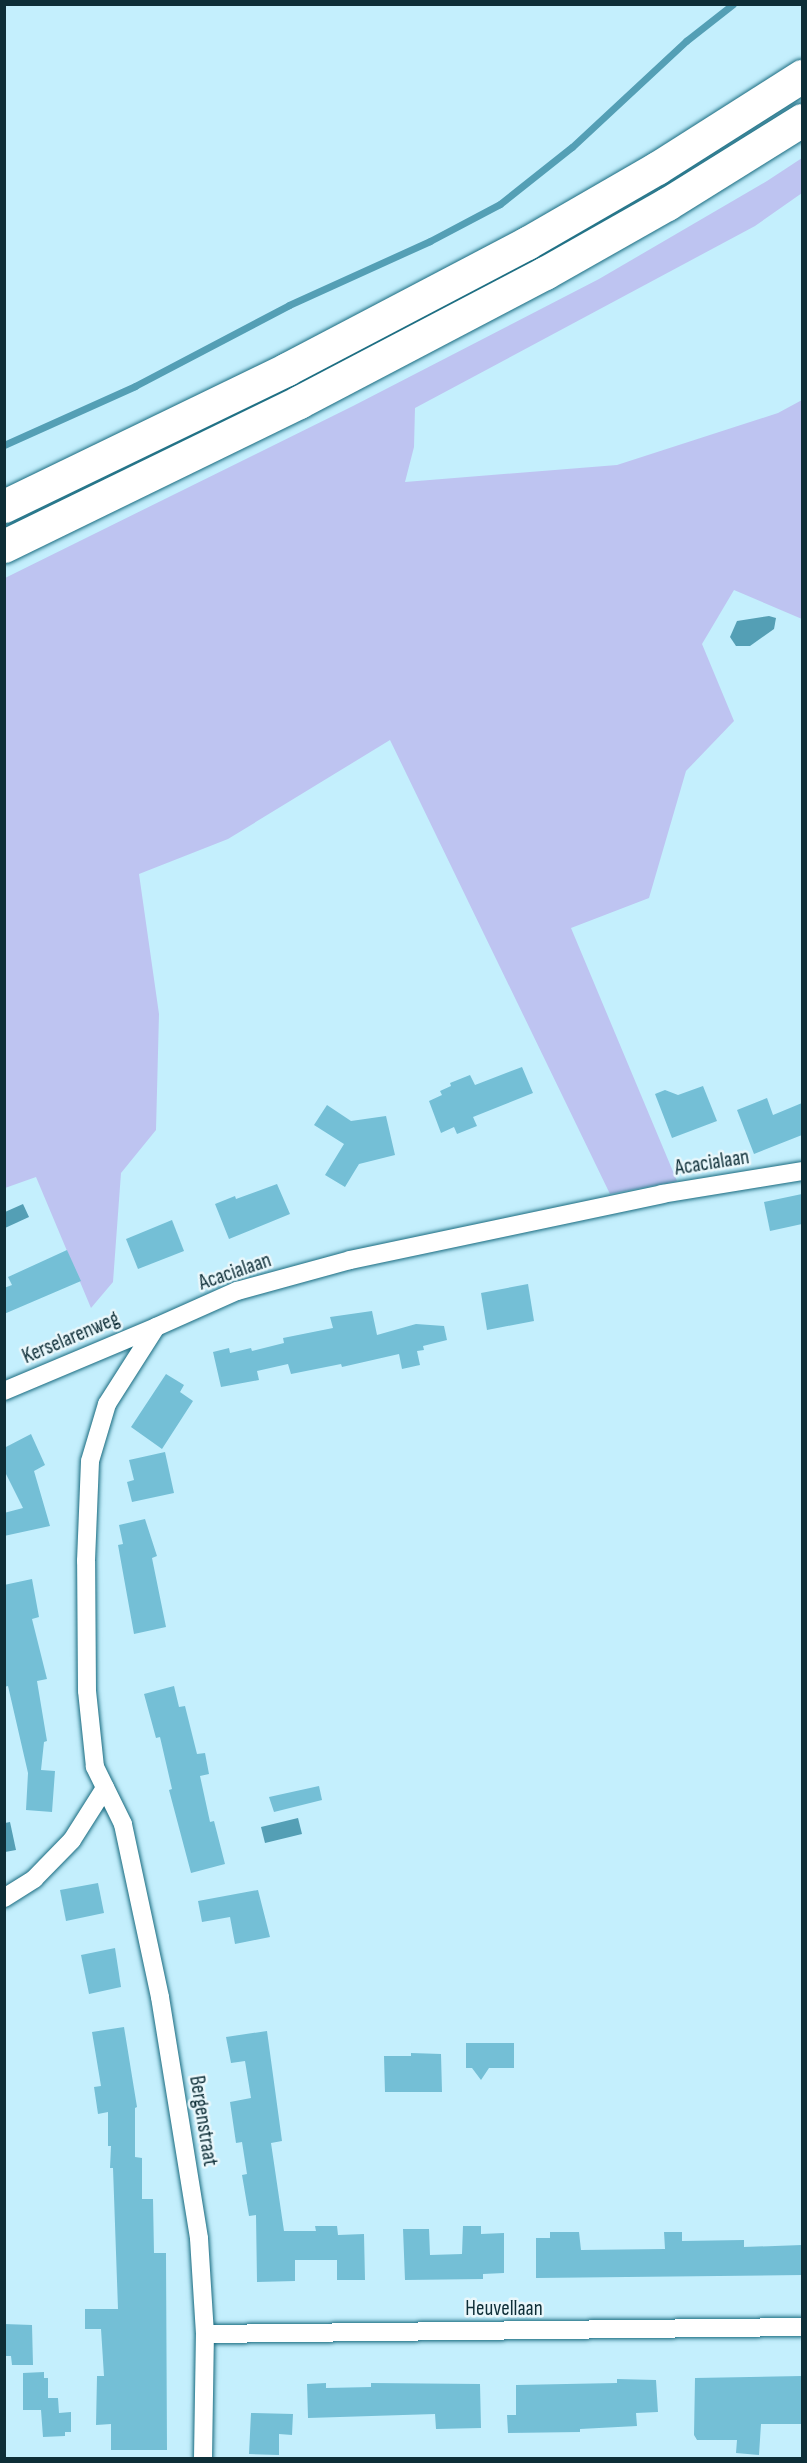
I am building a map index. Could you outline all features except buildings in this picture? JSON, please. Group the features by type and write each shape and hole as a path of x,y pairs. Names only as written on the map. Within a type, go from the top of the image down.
{"highway":[{"path":"4,506 287,369 527,243 657,168 802,76"},
{"path":"4,546 299,402 545,273 667,204 802,120"}],"street":[{"name":"Acacialaan","path":"156,1327 237,1291 350,1260 662,1194 802,1171"},
{"name":"Kerselarenweg","path":"4,1391 156,1327"},
{"path":"4,1898 34,1880 72,1840 107,1792 95,1767 87,1691 86,1561 90,1461 107,1404 156,1327"},
{"name":"Bergenstraat","path":"107,1792 123,1824 160,1997 199,2238 205,2334 203,2458"},
{"name":"Heuvellaan","path":"205,2334 802,2327"}],"shaded area":[{"path":"802,158 802,193 755,226 415,408 414,447 405,482 617,465 778,413 802,400 802,619 734,590 702,644 734,721 686,771 649,898 571,928 677,1181 610,1194 390,740 228,839 139,874 159,1014 156,1130 121,1173 113,1282 91,1308 36,1177 5,1188 5,578 353,406 599,279 767,181"},
{"path":"769,616 776,618 774,629 750,646 736,646 730,637 737,621"},
{"path":"23,1204 29,1217 5,1228 5,1212"},
{"path":"298,1818 302,1834 265,1843 261,1827"},
{"path":"10,1822 16,1850 5,1852 5,1823"}],"waterway":[{"path":"4,445 135,386 289,305 430,241 500,204 572,147 686,41 733,4"}]}
